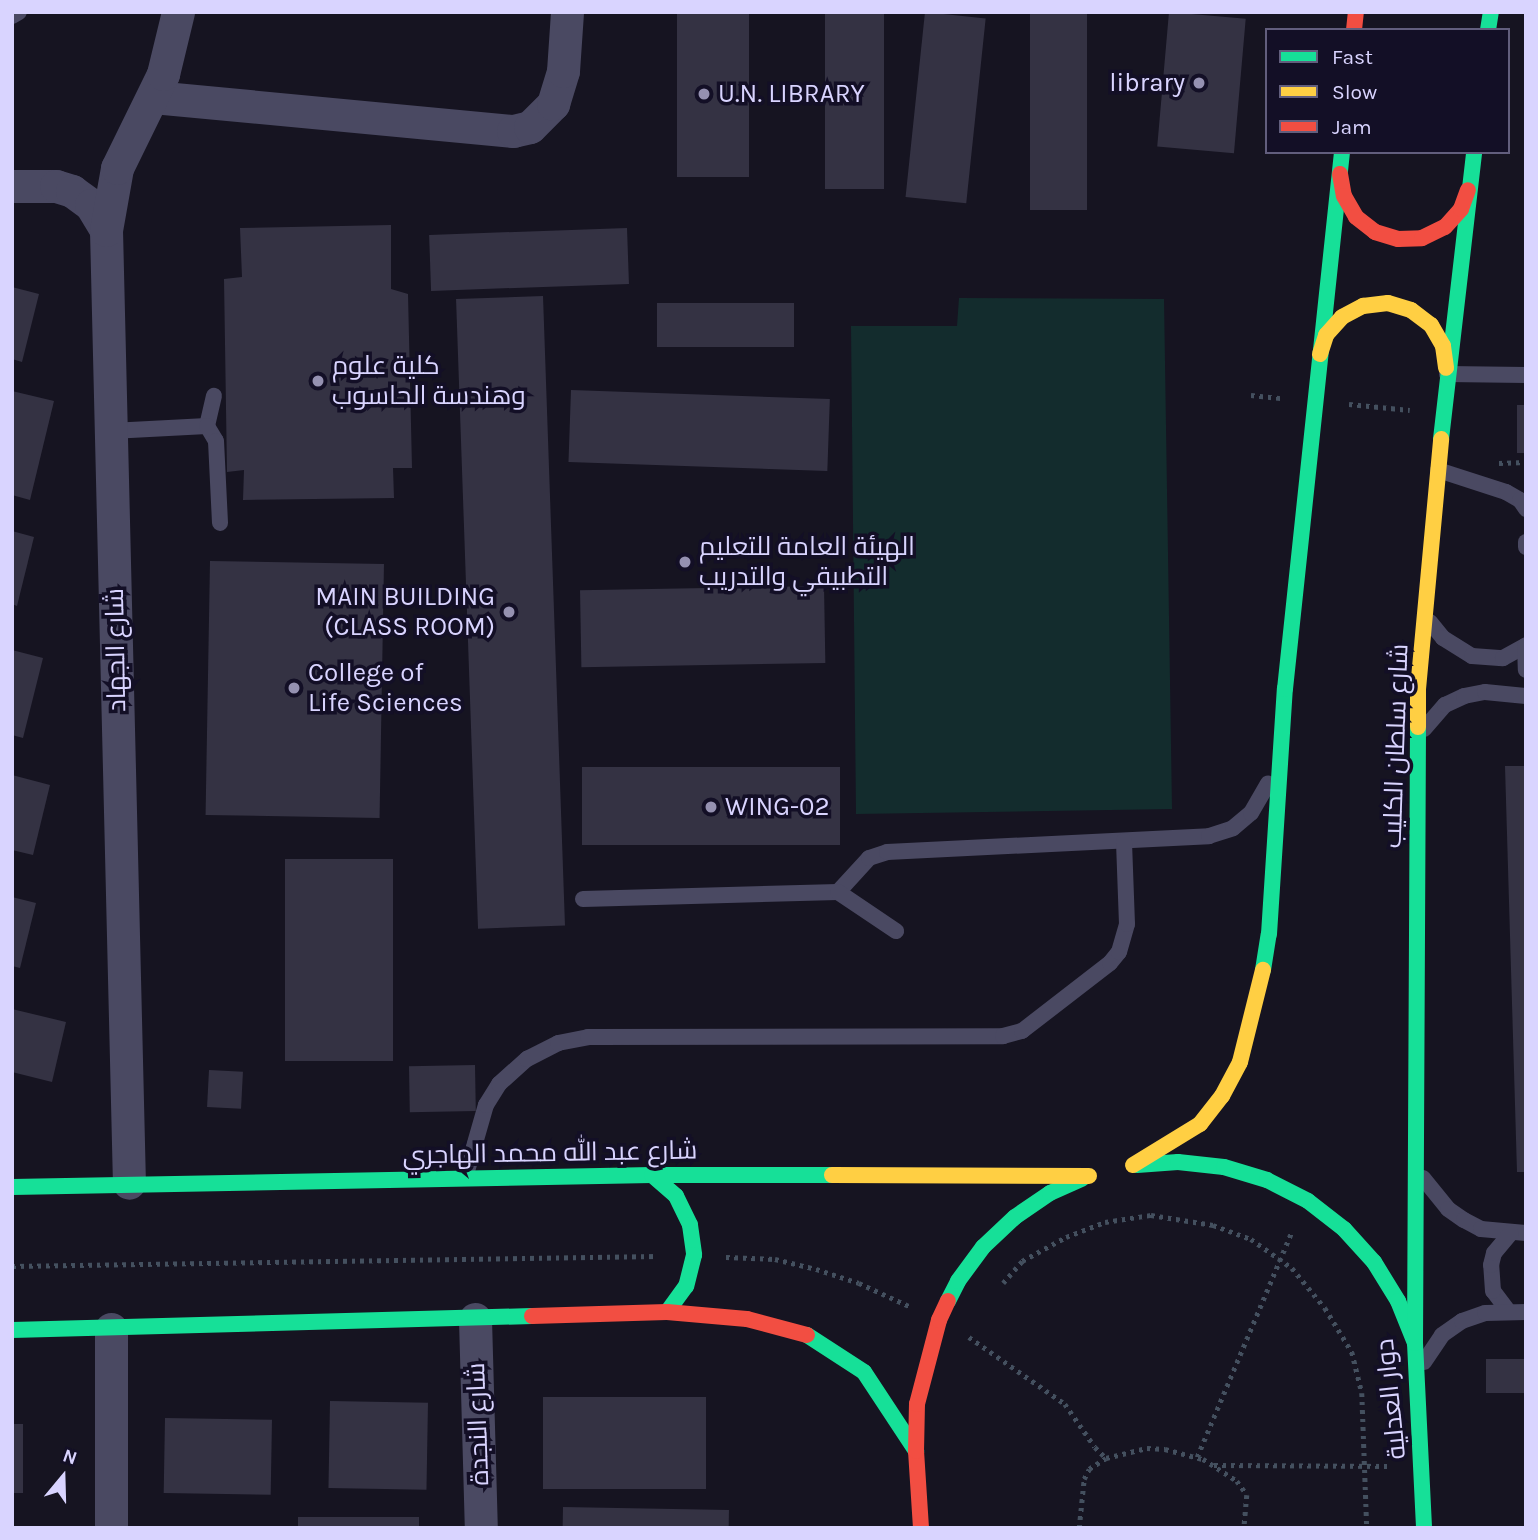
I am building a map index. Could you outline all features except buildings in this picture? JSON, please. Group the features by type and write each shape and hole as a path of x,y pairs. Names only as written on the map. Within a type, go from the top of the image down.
{"main road":[{"path":"1280,748 1318,358 1342,154"},
{"name":"شارع سلطان الكليب","path":"1415,1343 1418,689 1447,372 1474,154"},
{"path":"1340,172 1344,196 1356,217 1375,232 1398,239 1422,238 1444,227 1461,209 1470,186"},
{"path":"1318,358 1326,335 1342,317 1363,306 1388,303 1411,310 1431,325 1443,346 1447,372"},
{"name":"دوار العدلية","path":"1280,748 1269,934 1250,1033 1240,1062 1222,1096 1200,1124 1127,1166 1178,1162 1224,1167 1267,1180 1308,1201 1344,1228 1374,1262 1398,1301 1415,1343 1424,1528"},
{"path":"652,1175 676,1196 690,1225 694,1255 686,1286 667,1312"},
{"name":"شارع عبد الله محمد الهاجري","path":"12,1187 652,1175 1094,1175 1050,1193 1014,1217 983,1247 958,1281 939,1320"},
{"path":"12,1330 667,1312 747,1319 804,1333 864,1372 916,1451"},
{"path":"920,1528 916,1451 917,1404 939,1320"}],"street":[{"name":"شارع الجهاد","path":"129,1183 106,230 117,168 153,97 174,40 178,12"},
{"path":"153,97 513,131 530,127 553,104 563,71 567,12"},
{"path":"12,186 56,186 72,191 91,205 106,230"},
{"name":"شارع النجدة","path":"475,1319 481,1528"},
{"path":"111,1329 111,1528"}],"lane":[{"path":"12,16 19,12"},
{"path":"1447,372 1526,375"},
{"path":"214,396 207,426 216,441 220,523"},
{"path":"111,431 207,426"},
{"path":"1438,470 1506,492 1520,500 1526,509"},
{"path":"1526,542 1526,547"},
{"path":"1425,615 1443,638 1472,656 1503,658 1526,645 1526,670"},
{"path":"1418,740 1429,721 1444,705 1464,696 1485,692 1526,696"},
{"path":"838,892 869,859 887,852 1124,841 1209,835 1233,828 1251,813 1266,790 1280,748"},
{"path":"465,1178 486,1105 499,1084 527,1059 558,1043 588,1037 1003,1036 1022,1031 1110,963 1119,951 1126,924 1124,841"},
{"path":"583,899 838,892 896,931"},
{"path":"1416,1167 1448,1209 1464,1220 1481,1229 1519,1233"},
{"path":"1518,1312 1493,1291 1491,1265 1494,1253 1519,1233"},
{"path":"1418,1377 1427,1354 1452,1328 1485,1313 1518,1312"}],"path":[{"path":"1251,396 1444,413"},
{"path":"1197,1457 1278,1258 1308,1201"},
{"path":"997,1290 1023,1261 1066,1237 1105,1222 1151,1215 1213,1225 1251,1240 1292,1268 1325,1308 1352,1352 1362,1393 1367,1528"},
{"path":"12,1266 694,1255 775,1259 859,1283 939,1320"},
{"path":"961,1342 970,1326"},
{"path":"966,1334 1065,1404 1095,1447 1106,1458"},
{"path":"1079,1528 1084,1479 1089,1469 1106,1458 1147,1448 1197,1457 1237,1481 1247,1495 1244,1528"},
{"path":"1213,1465 1423,1466"}],"green space":[{"path":"959,298 1164,299 1172,809 856,814 851,326 957,326"}],"traffic: fast":[{"path":"1488,28 1491,12"},
{"path":"1263,970 1269,934 1285,689 1342,154"},
{"path":"1441,439 1474,154"},
{"path":"1415,1343 1418,727"},
{"path":"1137,1165 1178,1162 1224,1167 1267,1180 1308,1201 1344,1229 1374,1262 1398,1301 1415,1343 1424,1528"},
{"path":"652,1175 676,1196 690,1225 694,1255 686,1286 667,1312"},
{"path":"12,1187 652,1175 832,1175"},
{"path":"948,1301 958,1281 983,1247 1015,1217 1050,1193 1082,1179"},
{"path":"12,1330 532,1316"},
{"path":"807,1335 864,1372 916,1451"}],"traffic: slow":[{"path":"1320,354 1326,335 1342,317 1363,306 1388,303 1411,310 1431,325 1443,346 1446,368"},
{"path":"1418,727 1418,689 1441,439"},
{"path":"1133,1165 1200,1124 1222,1096 1240,1062 1263,970"},
{"path":"832,1175 1089,1176"}],"traffic: jam":[{"path":"1354,28 1356,12"},
{"path":"1340,174 1344,196 1356,217 1375,232 1398,239 1422,238 1445,227 1461,209 1468,190"},
{"path":"921,1528 916,1451 917,1404 939,1320 948,1301"},
{"path":"532,1316 667,1312 747,1319 807,1335"}],"place":[{"name":"library","path":"1199,83"},
{"name":"U.N. LIBRARY","path":"704,94"},
{"name":"كلية علوم وهندسة الحاسوب","path":"318,381"},
{"name":"الهيئة العامة للتعليم التطبيقي والتدريب","path":"685,562"},
{"name":"MAIN BUILDING (CLASS ROOM)","path":"509,612"},
{"name":"College of Life Sciences","path":"294,688"},
{"name":"WING-02","path":"711,807"}]}
